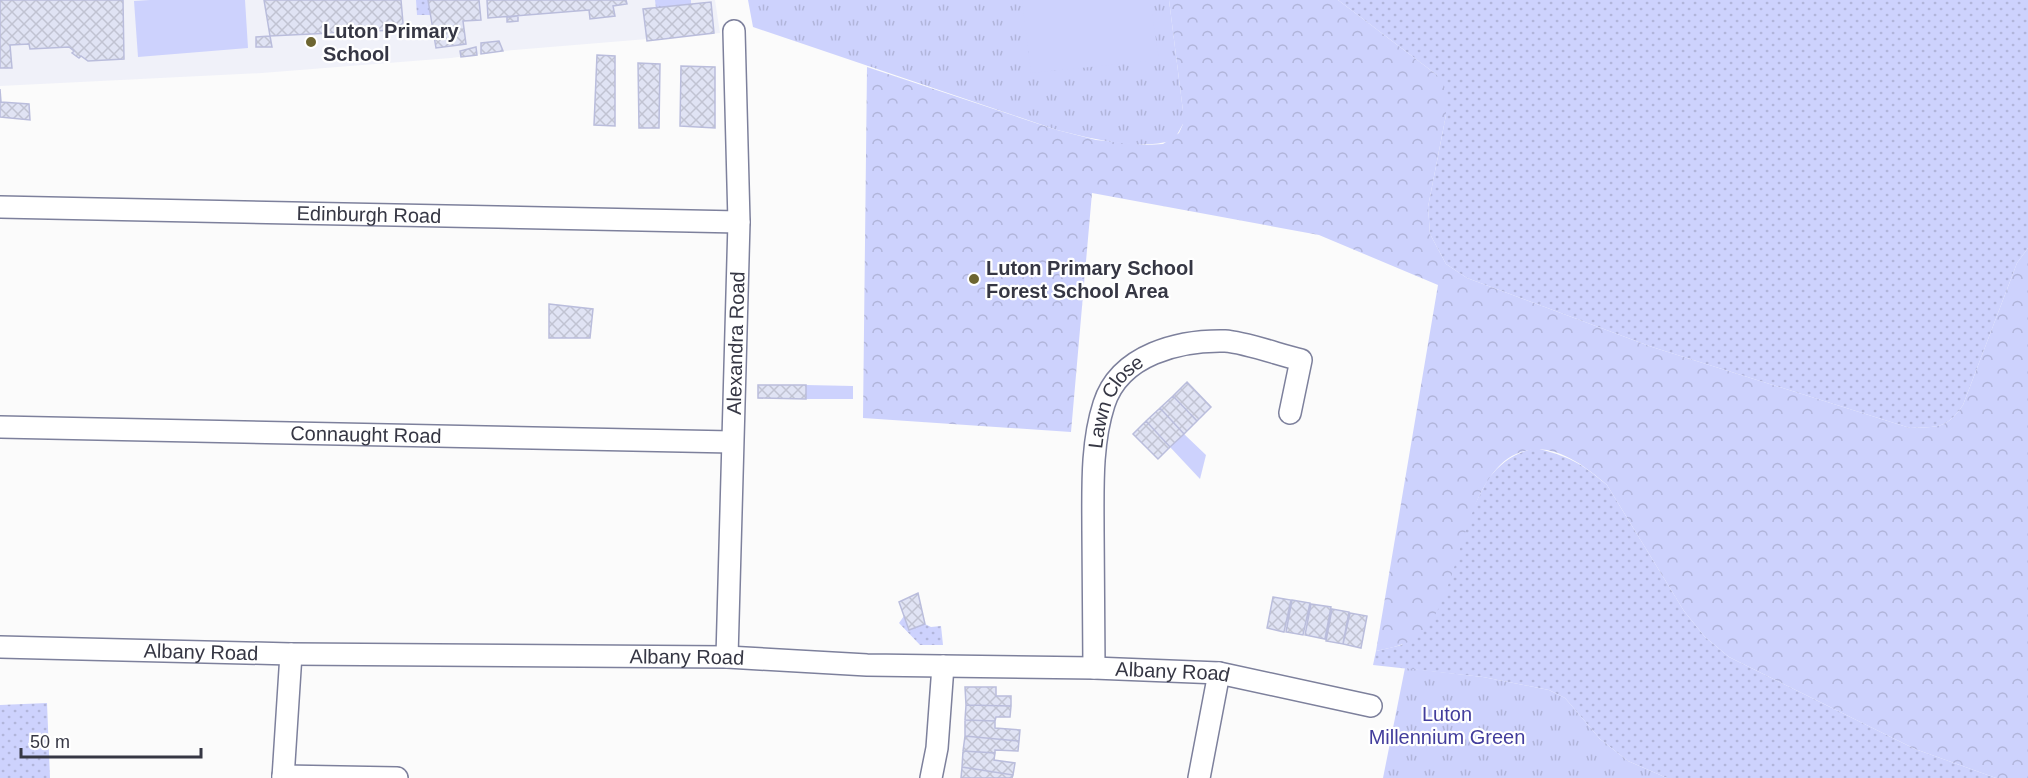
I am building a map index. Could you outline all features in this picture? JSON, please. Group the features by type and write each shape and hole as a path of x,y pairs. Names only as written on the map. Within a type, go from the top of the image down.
{"street":[{"name":"Alexandra Road","path":"727,657 739,222 734,31"},
{"name":"Edinburgh Road","path":"0,207 739,222"},
{"name":"Lawn Close","path":"1094,668 1093,480 1096,441 1104,403 1115,383 1133,366 1160,350 1191,342 1228,341 1300,360 1290,413"},
{"name":"Connaught Road","path":"0,427 732,442"},
{"name":"Albany Road","path":"0,647 291,654 727,657 867,665 1094,668 1219,673 1371,706"},
{"path":"291,654 283,777 397,778"},
{"path":"931,778 937,748 943,666"},
{"path":"1199,778 1219,673"}],"shaded area":[{"name":"Luton Primary School","path":"0,0 715,0 720,33 262,73 0,86"}],"green space":[{"path":"245,0 248,48 138,57 134,1"},
{"path":"416,0 428,0 431,15 417,15"},
{"path":"655,0 691,0 691,4 656,8"},
{"path":"748,0 1169,0 1183,124 1174,140 1145,144 1116,142 1057,130 753,27"},
{"path":"1022,0 1150,0 1159,60 1031,73"},
{"path":"1169,0 1338,0 1437,75 1446,91 1446,115 1428,207 1430,234 1446,264 1467,278 1652,347 1910,428 1946,423 1963,405 2017,263 2028,248 2028,778 1996,778 1915,749 1729,657 1705,637 1684,611 1607,485 1569,458 1547,450 1525,451 1505,461 1489,479 1466,529 1438,610 1425,630 1409,642 1376,651 1438,285 1319,235 1092,193 1071,432 863,418 867,67 1057,130 1096,140 1147,145 1163,144 1179,133 1183,124"},
{"path":"1338,0 2028,0 2028,248 2017,263 1963,405 1946,423 1910,428 1652,347 1467,278 1446,264 1430,234 1428,207 1446,115 1437,75"},
{"path":"806,385 853,386 853,399 806,399"},
{"path":"1184,434 1206,455 1200,479 1170,447"},
{"path":"1536,448 1574,461 1607,485 1684,611 1705,637 1729,657 1915,749 1996,778 1667,778 1628,761 1600,739 1565,698 1549,690 1483,677 1373,665 1376,651 1402,645 1488,479 1509,459"},
{"path":"904,616 909,630 925,624 931,627 941,626 943,645 920,645 899,623"},
{"name":"Luton Millennium Green","path":"1405,668 1483,677 1549,690 1565,698 1600,739 1628,761 1667,778 1383,778"},
{"path":"47,703 50,778 0,778 0,705"}],"building":[{"path":"0,0 123,0 124,59 88,61 81,56 79,58 76,56 69,47 30,49 29,44 10,45 12,68 0,68"},
{"path":"264,0 401,0 403,23 395,30 270,36"},
{"path":"428,0 479,0 481,20 463,21 466,44 436,48"},
{"path":"487,0 626,0 627,4 613,6 615,16 590,19 589,10 488,18"},
{"path":"711,2 714,33 647,41 643,9"},
{"path":"518,16 518,21 507,22 507,17"},
{"path":"270,36 272,47 256,47 256,37"},
{"path":"499,41 503,51 481,54 481,43"},
{"path":"476,47 477,55 461,57 460,51"},
{"path":"597,55 615,56 615,126 594,125"},
{"path":"638,63 660,64 659,128 639,128"},
{"path":"681,66 715,67 715,128 680,126"},
{"path":"0,89 1,102 29,104 30,120 0,117"},
{"path":"549,304 593,309 590,338 549,338"},
{"path":"1187,382 1211,407 1197,421 1173,396"},
{"path":"758,385 806,385 806,399 758,398"},
{"path":"1173,396 1197,421 1184,434 1160,408"},
{"path":"1160,408 1184,434 1170,447 1146,421"},
{"path":"1146,421 1170,447 1158,459 1133,434"},
{"path":"918,593 925,624 909,630 899,602"},
{"path":"1273,597 1291,600 1284,632 1267,628"},
{"path":"1292,600 1310,603 1303,635 1286,632"},
{"path":"1311,604 1331,607 1325,639 1305,635"},
{"path":"1332,609 1349,612 1343,644 1326,641"},
{"path":"1350,613 1367,616 1361,648 1343,644"},
{"path":"965,687 996,687 996,696 1011,696 1011,706 966,705"},
{"path":"966,705 1011,706 1010,717 996,717 995,721 965,720"},
{"path":"965,720 995,721 995,728 1020,730 1019,741 965,736"},
{"path":"965,736 1019,741 1018,751 995,750 995,753 963,751"},
{"path":"963,751 995,753 994,760 1015,763 1013,775 962,767"},
{"path":"962,767 1013,775 1012,778 961,778"}],"place":[{"name":"Luton Primary School","path":"311,42"},
{"name":"Luton Primary School Forest School Area","path":"974,279"}]}
